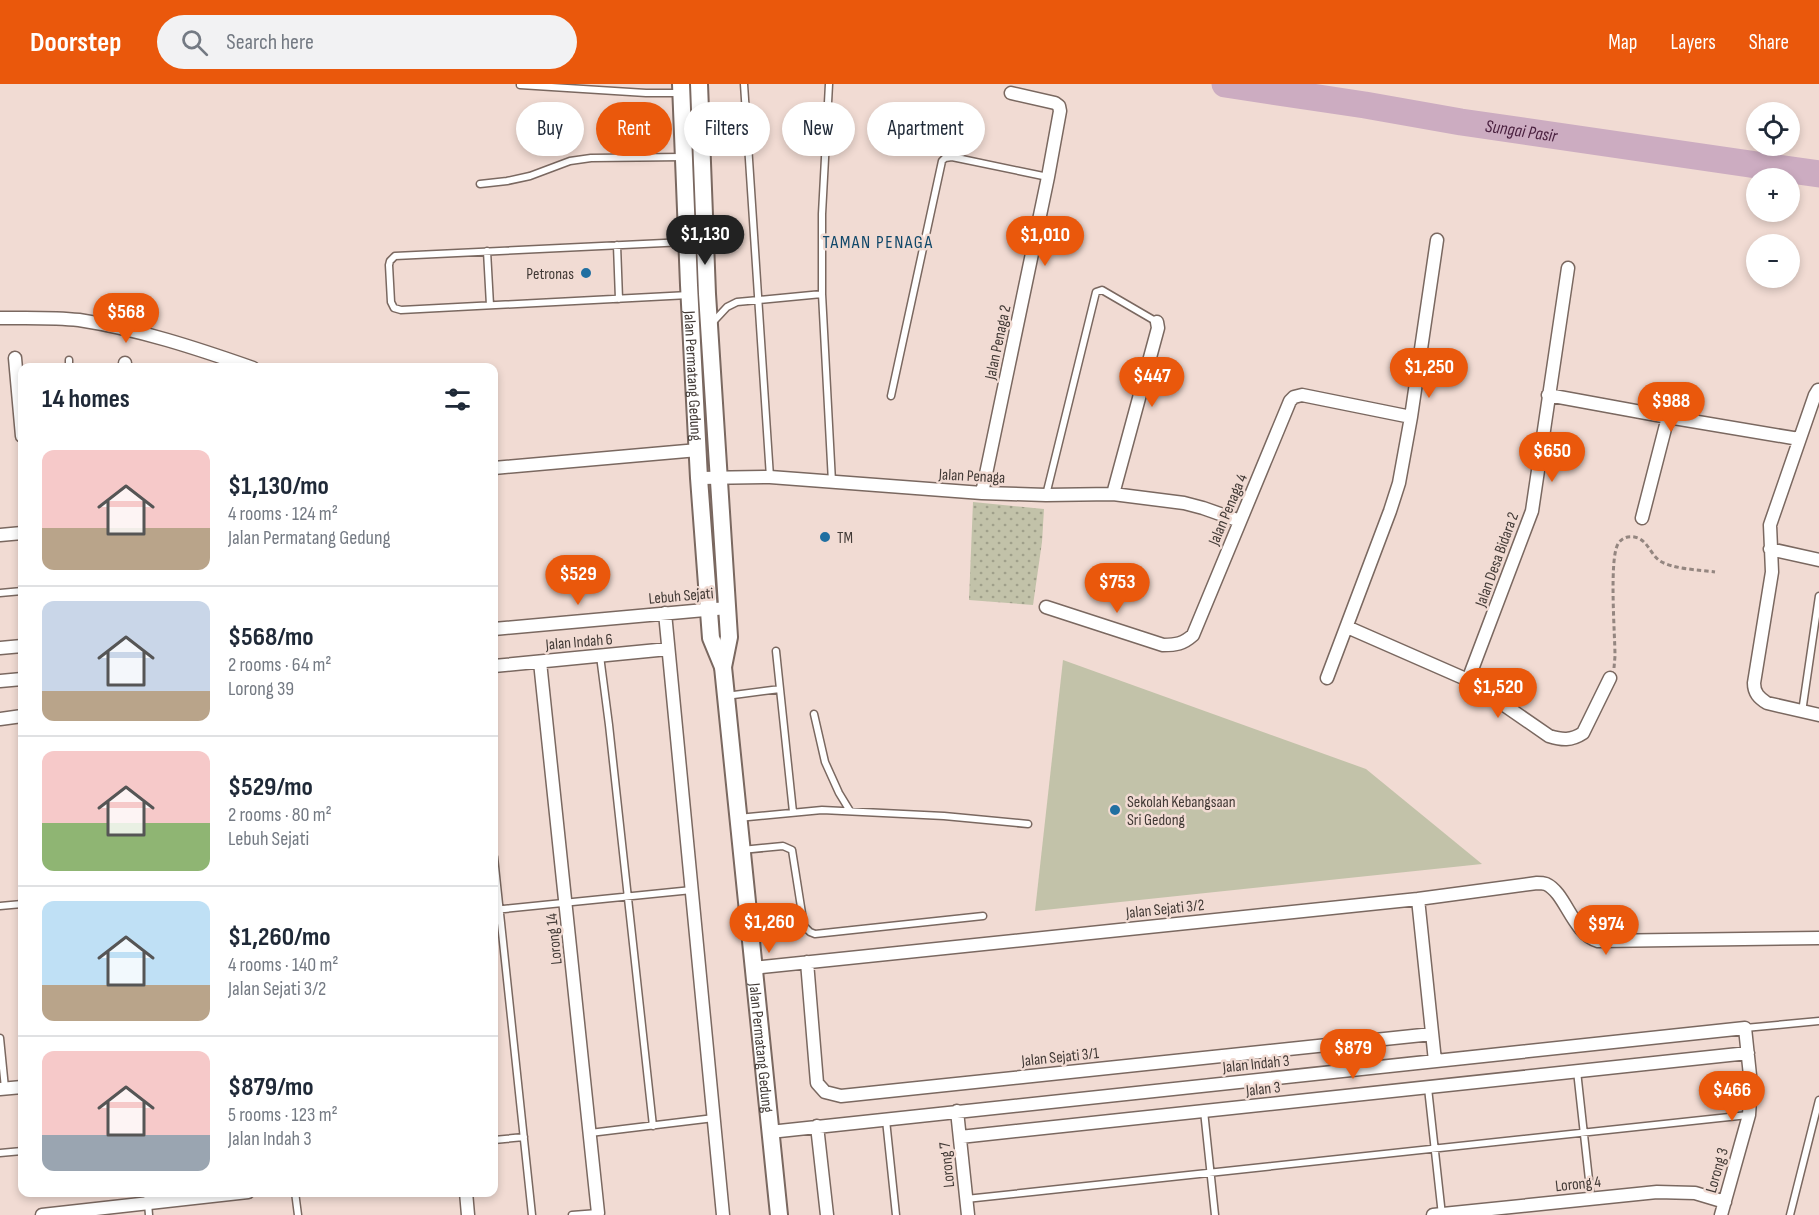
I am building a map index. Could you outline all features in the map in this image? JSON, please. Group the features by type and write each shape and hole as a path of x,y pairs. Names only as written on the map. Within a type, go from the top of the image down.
{"main road":[{"name":"Jalan Permatang Gedung","path":"699,84 709,327 729,637 723,667 725,696 779,1215"},
{"name":"Jalan Permatang Gedung","path":"681,89 699,478 711,638 723,667"}],"street":[{"name":"Jalan Penaga 2","path":"982,492 1060,111 1059,106 1055,103 1011,93"},
{"path":"1326,678 1399,483 1412,417 1437,240"},
{"name":"Jalan Desa Bidara 2","path":"1468,680 1532,511 1568,268"},
{"path":"0,318 77,320 130,330 238,363"},
{"path":"1113,494 1158,328 1157,322"},
{"path":"15,358 18,391"},
{"path":"1818,390 1770,525 1771,579 1754,688 1760,699 1767,703 1819,715"},
{"name":"Jalan Penaga 4","path":"1046,607 1163,645 1185,642 1193,635 1294,396 1302,395 1412,417"},
{"path":"1548,395 1799,439"},
{"path":"1642,518 1668,417"},
{"path":"498,468 698,450"},
{"name":"Jalan Penaga","path":"699,478 770,477 982,492 1046,495 1113,494 1184,503 1240,521"},
{"path":"0,535 18,533"},
{"path":"1770,549 1819,560"},
{"name":"Lebuh Sejati","path":"498,629 727,608"},
{"path":"665,613 723,1215"},
{"path":"1347,627 1468,680 1549,736 1563,740 1575,738 1583,733 1610,678"},
{"path":"0,648 18,646"},
{"name":"Jalan Indah 6","path":"498,666 668,649"},
{"name":"Lorong 14","path":"540,662 599,1214"},
{"path":"0,681 18,679"},
{"path":"0,718 18,716"},
{"name":"Jalan Sejati 3/2","path":"753,968 1418,899 1537,883 1546,884 1554,890 1584,933 1598,942 1819,938"},
{"path":"1418,899 1435,1061"},
{"name":"Jalan Sejati 3/1","path":"807,962 817,1083 825,1092 841,1096 1432,1034"},
{"name":"Jalan Indah 3","path":"770,1131 1745,1028"},
{"name":"Lorong 3","path":"1721,1215 1749,1115 1751,1085 1745,1028"},
{"name":"Jalan 3","path":"960,1137 1749,1053"},
{"path":"3,1089 18,1087"},
{"name":"Lorong 7","path":"957,1111 968,1215"},
{"path":"817,1126 826,1215"},
{"name":"Lorong 4","path":"1439,1215 1678,1191 1695,1193 1725,1202"},
{"path":"42,1215 206,1197"},
{"path":"466,1197 468,1215"}],"lane":[{"path":"744,84 770,477"},
{"path":"829,84 822,214 822,294 832,482"},
{"path":"520,86 646,93 681,89"},
{"path":"480,184 530,176 570,161 591,158 684,157"},
{"path":"891,396 942,161 952,157 1048,177"},
{"path":"687,242 394,256 389,266 391,302 394,308 401,310 689,295"},
{"path":"617,245 620,299"},
{"path":"487,251 490,305"},
{"path":"1046,495 1096,292 1102,290 1157,322"},
{"path":"709,327 727,307 737,302 822,294"},
{"path":"0,593 18,591"},
{"path":"1802,712 1819,596"},
{"path":"776,651 793,812"},
{"path":"600,656 653,1126"},
{"path":"725,696 780,689"},
{"path":"814,714 825,762 850,811"},
{"path":"738,818 822,810 944,816 1028,824"},
{"path":"741,850 783,846 792,850 804,926 815,934 983,916"},
{"path":"498,910 692,890"},
{"path":"0,906 18,904"},
{"path":"498,926 532,1215"},
{"path":"1745,1028 1819,1021"},
{"path":"0,1038 3,1089"},
{"path":"1577,1071 1591,1198"},
{"path":"1428,1087 1439,1215"},
{"path":"1790,1215 1819,1100"},
{"path":"1204,1111 1215,1215"},
{"path":"966,1199 1749,1115"},
{"path":"590,1133 714,1118"},
{"path":"885,1119 896,1215"},
{"path":"498,1140 524,1137"},
{"path":"0,1153 18,1151"},
{"path":"296,1197 298,1215"},
{"path":"572,1215 599,1214"}],"path":[{"path":"1610,678 1615,656 1614,554 1622,538 1640,538 1661,561 1670,565 1715,572"}],"green space":[{"path":"973,502 1044,509 1033,605 969,600"},
{"path":"1063,660 1366,769 1482,864 1035,911"}],"waterway":[{"name":"Sungai Pasir","path":"1225,84 1461,122 1819,174"}],"place":[{"name":"Petronas","path":"586,273"},
{"name":"TM","path":"825,537"},
{"name":"Sekolah Kebangsaan Sri Gedong","path":"1115,810"}],"district":[{"name":"TAMAN PENAGA","path":"878,242"}]}
